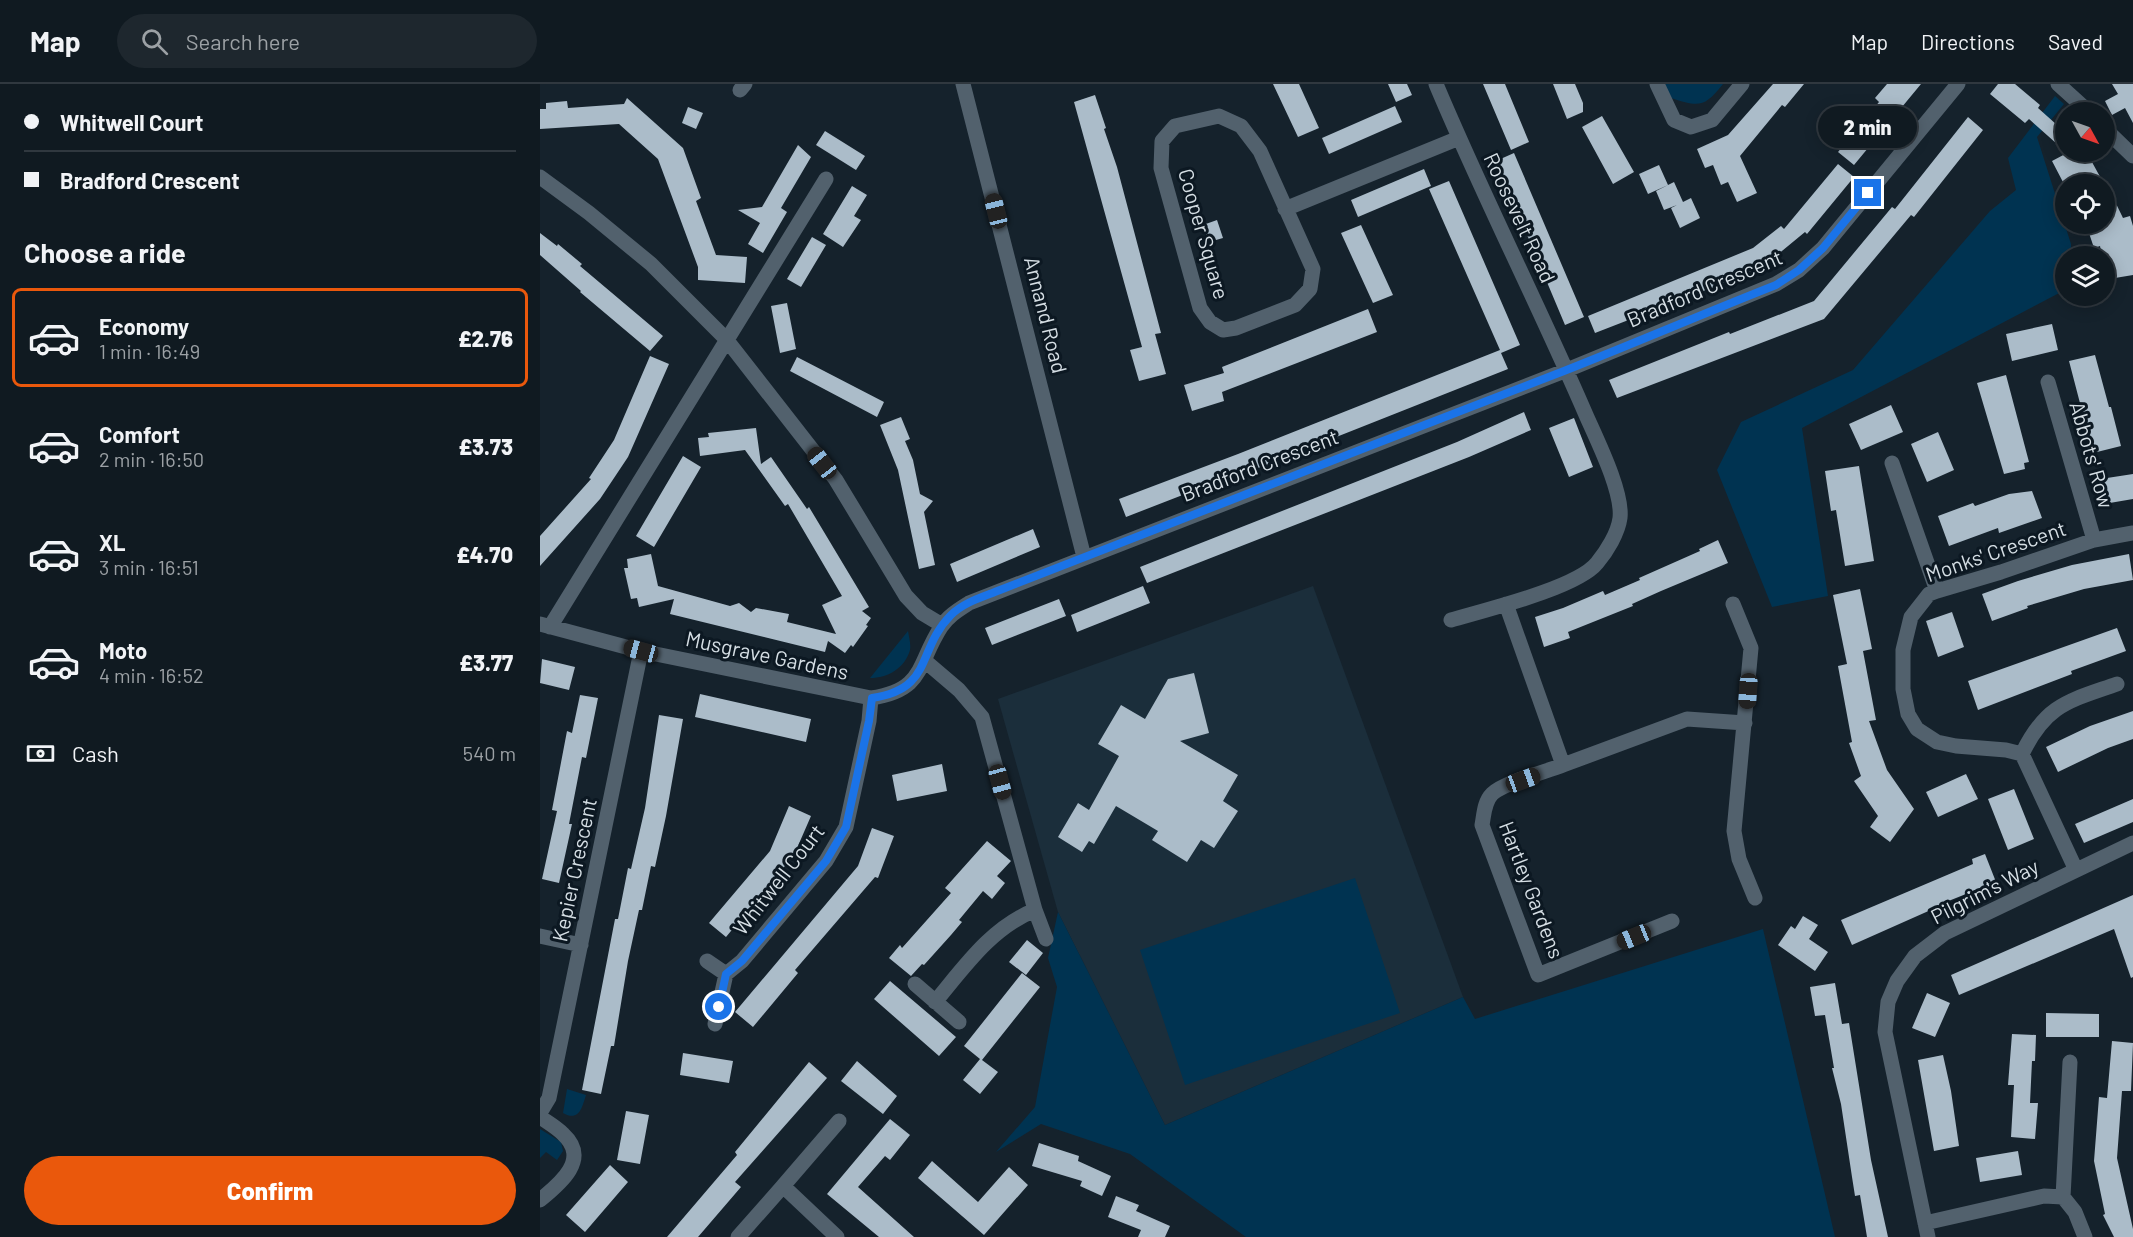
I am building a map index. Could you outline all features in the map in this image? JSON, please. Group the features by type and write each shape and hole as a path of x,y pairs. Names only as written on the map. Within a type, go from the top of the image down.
{"street":[{"name":"Annand Road","path":"963,84 1084,557"},
{"name":"Roosevelt Road","path":"1436,84 1567,370"},
{"path":"1657,84 1674,120 1691,127 1712,120 1742,84"},
{"name":"Bradford Crescent","path":"969,603 1567,370 1776,285 1799,270 1823,248 1958,84"},
{"path":"2064,86 2079,102"},
{"name":"Cooper Square","path":"1219,116 1240,126 1260,151 1285,209 1313,269 1310,289 1295,305 1236,328 1223,330 1210,322 1200,308 1161,168 1162,141 1175,126 1219,116"},
{"path":"1285,209 1459,138"},
{"path":"2115,138 2132,154"},
{"path":"540,177 589,213 651,264 726,339 836,480 906,596 922,613 942,626"},
{"name":"Musgrave Gardens","path":"826,179 545,626 641,651 872,698 888,696 902,690 917,676 942,626 953,613 969,603"},
{"path":"1451,620 1574,581 1596,565 1609,546 1620,518 1618,496 1567,370"},
{"name":"Abbots' Row","path":"2048,382 2094,540"},
{"path":"1893,463 1937,591"},
{"name":"Monks' Crescent","path":"2022,754 1937,742 1917,729 1908,714 1904,689 1902,650 1911,617 1929,594 2094,540 2133,533"},
{"path":"1506,604 1563,765"},
{"path":"1733,604 1751,648 1746,723 1734,831 1739,859 1755,898"},
{"name":"Kepier Crescent","path":"540,1115 549,1098 641,651"},
{"path":"925,661 959,690 982,717 1035,910 1046,939"},
{"path":"2076,870 2022,754 2030,737 2055,709 2117,684"},
{"name":"Whitwell Court","path":"726,974 742,961 826,861 846,827 872,698"},
{"name":"Hartley Gardens","path":"1672,921 1538,975 1482,825 1485,807 1491,795 1503,787 1687,719 1746,723"},
{"name":"Pilgrim's Way","path":"1926,1230 1885,1032 1888,1002 1897,981 1915,956 1945,933 2133,843"},
{"path":"935,1002 992,936 1015,918 1035,910"},
{"path":"540,936 581,945"},
{"path":"707,961 726,974 715,1024"},
{"path":"915,984 959,1022"},
{"path":"2070,1062 2063,1197 2075,1212 2085,1237"},
{"path":"540,1115 563,1134 574,1148 575,1161 559,1185 540,1200"},
{"path":"738,1237 839,1120"},
{"path":"783,1186 837,1237"},
{"path":"1926,1230 2044,1196 2063,1197"}],"shaded area":[{"path":"1666,84 1723,84 1711,98 1695,104 1671,98 1664,86"},
{"path":"2055,96 2062,102 2055,102 2055,115 2037,137 2055,194 2055,234 2068,234 2071,244 2071,246 2055,246 2055,295 1802,428 1828,596 1772,607 1717,470 1741,422 1853,370 1990,211 2016,190 2008,158"},
{"path":"1313,586 1463,997 1165,1125 1058,912 998,699"},
{"path":"908,631 910,650 900,667 889,674 870,678"},
{"path":"1355,878 1400,1013 1185,1085 1140,950"},
{"path":"1058,912 1165,1125 1463,997 1475,1019 1763,929 1835,1237 1246,1237 1130,1154 1041,1124 996,1152 1035,1107 1057,987 1048,958"},
{"path":"567,1089 586,1095 579,1112 573,1116 563,1113"},
{"path":"540,1129 561,1142 563,1151 557,1160 546,1152 540,1158"}],"building":[{"path":"1273,84 1299,84 1319,128 1298,137"},
{"path":"1388,84 1407,84 1412,95 1396,102"},
{"path":"1483,84 1505,84 1529,142 1511,150"},
{"path":"1553,84 1575,84 1583,103 1583,112 1567,119"},
{"path":"1773,84 1804,84 1785,107 1782,105 1740,156 1757,193 1737,202 1728,182 1721,185 1713,165 1705,168 1697,149 1728,135"},
{"path":"1887,84 1921,84 1854,165 1838,152 1879,102 1875,98"},
{"path":"1998,84 2015,84 2040,105 2038,108 2055,123 2055,142 2029,119 2025,123 1990,94"},
{"path":"2112,84 2133,84 2133,123 2125,108 2115,113 2115,102 2106,102 2118,94"},
{"path":"1095,95 1117,167 1161,333 1155,334 1166,374 1139,381 1130,350 1142,347 1074,102"},
{"path":"627,98 683,148 701,198 696,201 716,255 747,257 745,283 698,280 698,267 658,159 619,124 540,129 540,109 546,109 546,103 567,101 568,108 624,104"},
{"path":"1395,106 1402,122 1329,154 1322,138"},
{"path":"688,107 703,113 696,129 682,123"},
{"path":"1602,116 1634,172 1613,184 1582,127"},
{"path":"1968,117 1983,130 1914,217 1911,215 1824,319 1617,398 1609,380 1814,301 1892,207 1895,209"},
{"path":"825,131 865,156 856,170 816,145"},
{"path":"798,145 811,157 781,208 787,212 763,253 748,244 760,223 738,210 762,207"},
{"path":"1514,153 1584,317 1565,325 1496,161"},
{"path":"2052,161 2092,162 2099,174 2059,174"},
{"path":"1838,164 1854,177 1807,234 1805,232 1760,269 1595,333 1588,316 1753,248 1781,226 1784,229"},
{"path":"1659,165 1668,185 1648,194 1639,174"},
{"path":"1424,169 1431,186 1358,217 1351,200"},
{"path":"1449,181 1520,345 1501,353 1508,369 1248,472 1247,470 1126,517 1119,499 1500,350 1429,189"},
{"path":"1674,182 1683,202 1691,198 1700,218 1680,228 1671,208 1677,205 1664,210 1656,191"},
{"path":"852,186 867,195 854,216 861,220 843,247 823,234"},
{"path":"2115,202 2123,218 2130,216 2133,226 2133,275 2115,278 2115,246 2093,246 2089,234 2115,234"},
{"path":"1217,220 1223,238 1209,242 1203,225"},
{"path":"1361,225 1393,295 1373,303 1341,233"},
{"path":"540,233 557,246 558,244 582,264 580,266 663,336 650,351 540,255"},
{"path":"812,237 826,245 801,287 787,279"},
{"path":"787,303 796,349 780,353 771,306"},
{"path":"1368,309 1377,332 1222,392 1224,401 1192,411 1184,385 1224,373 1222,367"},
{"path":"2052,324 2058,350 2012,361 2006,334"},
{"path":"2095,355 2121,446 2093,453 2069,361"},
{"path":"650,356 669,364 628,457 600,499 540,566 540,536 591,479 589,478 614,440"},
{"path":"797,357 884,402 877,417 790,371"},
{"path":"2006,375 2029,462 2024,463 2025,469 2004,474 1977,383"},
{"path":"1891,405 1903,432 1861,450 1849,424"},
{"path":"1524,412 1531,430 1469,457 1147,583 1140,567 1457,442"},
{"path":"901,417 910,439 905,441 913,460 920,494 933,501 924,512 935,565 919,569 898,470 880,425"},
{"path":"1574,418 1593,467 1569,477 1549,428"},
{"path":"756,428 761,464 771,457 807,509 809,507 869,607 862,611 871,618 866,625 868,626 853,647 851,645 845,653 828,641 825,652 670,614 674,599 639,607 637,598 631,599 624,568 628,568 627,559 651,554 658,586 730,606 739,603 751,612 756,608 789,614 787,622 836,634 822,605 842,596 788,504 785,506 745,450 700,456 698,438 709,437 708,433"},
{"path":"1938,432 1954,470 1927,482 1911,444"},
{"path":"683,456 701,467 654,547 636,536"},
{"path":"1859,466 1874,561 1845,566 1836,510 1831,511 1825,471"},
{"path":"2133,474 2133,499 2098,505 2094,480"},
{"path":"2032,491 2042,518 1999,533 1998,528 1949,546 1938,516 1973,503 1975,506 2009,494"},
{"path":"1033,529 1040,547 957,582 950,564"},
{"path":"1718,540 1728,563 1632,604 1633,606 1568,632 1570,638 1544,647 1535,617 1603,591 1605,595 1700,551 1699,549"},
{"path":"2129,554 2133,580 2084,589 2027,606 2028,608 1992,621 1982,594 2072,565"},
{"path":"1143,586 1150,603 1077,632 1071,615"},
{"path":"1860,589 1872,649 1863,651 1876,720 1869,721 1887,770 1914,809 1890,842 1870,827 1878,816 1854,781 1861,776 1849,743 1852,742 1838,666 1847,664 1833,595"},
{"path":"1059,599 1066,616 992,645 985,628"},
{"path":"1952,612 1964,647 1938,657 1926,621"},
{"path":"2117,628 2126,651 1978,710 1968,681"},
{"path":"542,659 575,667 569,690 540,683"},
{"path":"1194,673 1209,733 1180,741 1238,775 1223,801 1238,811 1214,848 1201,840 1187,862 1152,840 1158,831 1116,806 1094,844 1089,841 1082,852 1058,837 1078,803 1089,810 1119,756 1098,744 1121,705 1145,719 1168,679"},
{"path":"700,694 811,719 806,742 695,717"},
{"path":"580,695 598,698 586,758 582,757 569,824 572,824 559,883 542,879 557,811 552,810 567,731 572,733"},
{"path":"2133,711 2133,739 2108,748 2058,772 2046,747 2090,726"},
{"path":"659,715 683,719 655,867 651,866 642,910 639,910 614,1046 611,1046 601,1094 582,1090 615,919 618,919 628,868 631,869 645,808"},
{"path":"942,764 947,791 897,801 892,775"},
{"path":"1966,774 1978,799 1938,817 1926,792"},
{"path":"2014,789 2034,839 2008,850 1988,799"},
{"path":"2133,799 2133,822 2084,843 2075,824"},
{"path":"789,806 811,816 794,855 726,937 709,923 770,851"},
{"path":"872,828 894,836 878,878 875,877 795,970 798,973 753,1027 735,1012 858,866"},
{"path":"987,841 1011,861 997,876 1005,883 992,899 983,891 959,920 962,922 951,935 911,976 889,958 900,945 902,948 951,893 945,888"},
{"path":"1985,854 1996,882 1941,904 1852,945 1841,920 1973,864 1972,859"},
{"path":"2133,895 2133,977 2131,978 2114,929 1959,995 1951,975"},
{"path":"1803,916 1818,925 1809,939 1828,952 1815,971 1778,945 1791,926 1795,929"},
{"path":"1027,940 1043,953 1026,975 1009,962"},
{"path":"1022,973 1040,987 982,1060 998,1072 980,1094 963,1080 980,1059 964,1046"},
{"path":"890,981 956,1037 939,1056 874,999"},
{"path":"1835,983 1842,1024 1849,1023 1871,1160 1888,1237 1867,1237 1860,1195 1855,1196 1825,1015 1815,1016 1810,987"},
{"path":"1927,993 1950,1003 1935,1037 1912,1028"},
{"path":"2046,1013 2099,1014 2099,1037 2046,1037"},
{"path":"2012,1034 2036,1035 2030,1103 2038,1103 2035,1139 2011,1137 2014,1085 2008,1085"},
{"path":"2112,1041 2133,1043 2131,1091 2122,1091 2117,1158 2133,1237 2114,1237 2103,1215 2105,1214 2094,1161 2099,1097 2107,1098"},
{"path":"683,1053 733,1061 729,1083 680,1075"},
{"path":"1943,1055 1959,1146 1934,1151 1918,1060"},
{"path":"857,1061 897,1096 883,1114 841,1081"},
{"path":"809,1062 827,1078 735,1182 741,1187 698,1237 667,1237 737,1155 735,1152"},
{"path":"626,1111 649,1115 640,1164 617,1160"},
{"path":"890,1119 910,1135 890,1160 885,1156 858,1187 914,1237 879,1237 827,1194"},
{"path":"1039,1143 1079,1156 1078,1161 1111,1176 1102,1196 1080,1186 1082,1181 1032,1166"},
{"path":"2018,1151 2022,1175 1980,1182 1976,1158"},
{"path":"932,1161 978,1202 1009,1167 1028,1185 984,1235 918,1178"},
{"path":"610,1165 628,1182 585,1232 566,1215"},
{"path":"1116,1196 1139,1205 1136,1211 1170,1226 1165,1237 1138,1237 1141,1230 1108,1217"}],"route":[{"path":"719,1007 726,974 742,961 826,861 846,827 872,698 888,696 902,690 917,676 932,643 953,613 969,603 1065,564 1567,370 1776,285 1799,270 1823,248 1868,193"}]}
